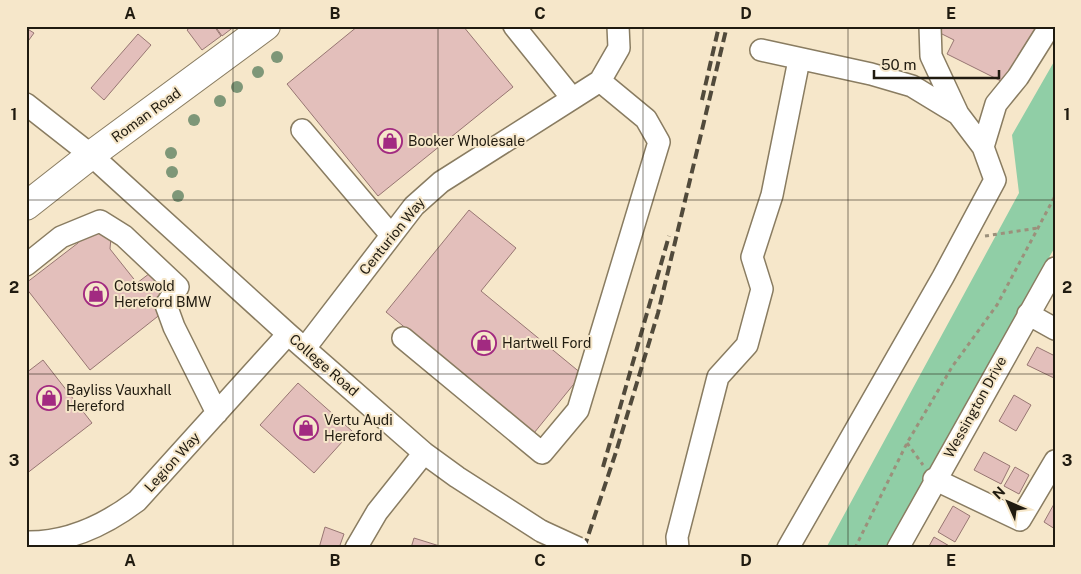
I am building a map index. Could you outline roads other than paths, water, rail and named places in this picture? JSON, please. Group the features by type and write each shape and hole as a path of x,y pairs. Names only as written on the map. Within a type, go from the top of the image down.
{"main road":[{"name":"Roman Road","path":"26,206 91,155 266,26"}],"street":[{"path":"514,26 572,98"},
{"path":"402,338 542,453 578,410 659,142 646,119 600,81 619,48 618,26"},
{"path":"788,548 996,180 983,147 958,114 931,56 930,26"},
{"path":"983,147 996,104 1018,78 1050,26"},
{"path":"761,50 799,60 872,74 912,86 958,114"},
{"path":"678,548 677,537 718,377 747,345 762,289 752,257 772,195 799,60"},
{"name":"Centurion Way","path":"305,348 414,206 441,182 600,81"},
{"name":"College Road","path":"26,104 91,155 288,334 424,453 457,477 541,531 578,548"},
{"path":"302,130 391,235"},
{"path":"26,264 61,237 100,220 124,236 178,287 166,304 174,327 217,413"},
{"name":"Wessington Drive","path":"898,548 934,479 1055,268"},
{"path":"1028,314 1055,329"},
{"name":"Legion Way","path":"26,542 43,542 78,534 116,516 137,501 288,334"},
{"path":"356,548 377,512 424,453"},
{"path":"934,479 1020,520 1055,462"}],"railway":[{"path":"702,100 719,26"},
{"path":"584,548 616,452 658,313 727,26"},
{"path":"603,467 669,236"}],"place":[{"name":"Booker Wholesale","path":"390,141"},
{"name":"Cotswold Hereford BMW","path":"96,294"},
{"name":"Hartwell Ford","path":"484,343"},
{"name":"Bayliss Vauxhall Hereford","path":"49,398"},
{"name":"Vertu Audi Hereford","path":"306,428"}]}
